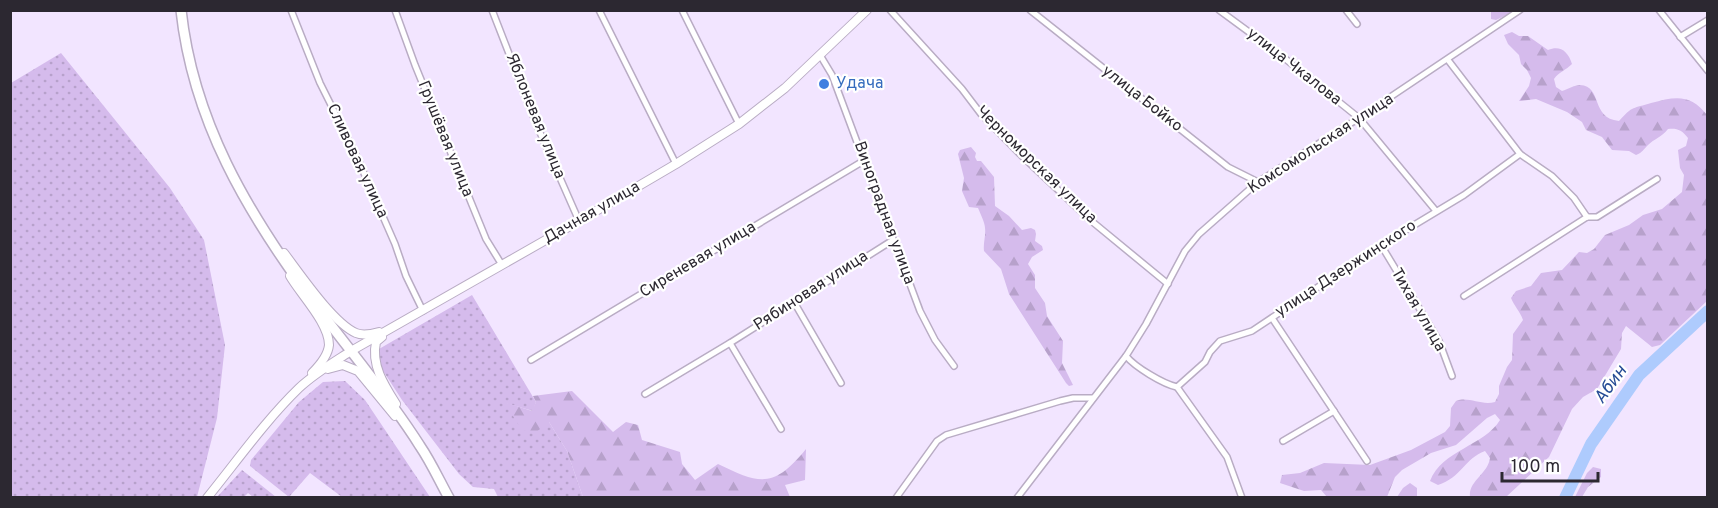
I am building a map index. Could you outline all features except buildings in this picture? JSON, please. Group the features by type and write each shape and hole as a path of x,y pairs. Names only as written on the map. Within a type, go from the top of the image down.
{"highway":[{"path":"181,10 193,78 203,110 227,166 250,210 312,300 420,446 449,498"}],"main road":[{"name":"Дачная улица","path":"299,388 351,351 579,221 739,124 785,88 867,10"},
{"path":"250,210 331,313 357,334 370,335 395,327"},
{"path":"207,498 266,425 323,361 329,347 326,329 292,280 250,210"},
{"path":"395,327 376,342 374,354 380,377 420,446"},
{"path":"299,388 331,368 343,365 358,371 420,446"}],"street":[{"name":"Сливовая улица","path":"291,10 320,83 356,155 395,244 406,276 423,311"},
{"name":"Грушёвая улица","path":"395,10 419,76 486,239 502,265"},
{"name":"Яблоневая улица","path":"492,10 538,129 579,221"},
{"path":"599,10 676,164"},
{"path":"682,10 739,124"},
{"name":"Черноморская улица","path":"890,10 962,89 981,114 1022,155 1089,219 1167,284"},
{"name":"улица Бойко","path":"1030,10 1228,167 1258,182"},
{"name":"улица Чкалова","path":"1219,10 1283,57 1359,118 1436,211"},
{"path":"1346,10 1357,24"},
{"name":"Комсомольская улица","path":"1017,498 1126,356 1185,251 1199,234 1258,182 1448,60 1520,10"},
{"path":"1659,10 1707,71"},
{"path":"1680,38 1707,20"},
{"name":"Виноградная улица","path":"820,55 832,75 920,311 944,354 954,366"},
{"path":"1448,60 1520,154 1552,176 1574,198 1587,217"},
{"name":"улица Дзержинского","path":"1177,387 1205,362 1220,341 1252,331 1381,245 1464,195 1520,154"},
{"name":"Сиреневая улица","path":"531,360 865,160"},
{"path":"1464,296 1587,217 1598,217 1657,179"},
{"name":"Рябиновая улица","path":"645,394 893,240"},
{"name":"Тихая улица","path":"1381,245 1439,341 1452,376"},
{"path":"794,302 841,383"},
{"path":"1272,318 1366,461"},
{"path":"730,343 781,429"},
{"path":"1126,356 1134,366 1148,371 1166,384 1177,387 1227,457 1242,498"},
{"path":"896,498 937,441 946,435 1060,401 1073,398 1093,398"},
{"path":"1283,441 1334,411"}],"green space":[{"path":"1491,11 1515,11 1496,20 1491,19"},
{"path":"1512,32 1519,36 1528,36 1548,50 1556,48 1563,50 1572,64 1554,79 1556,87 1562,91 1578,85 1587,87 1595,96 1600,109 1610,119 1619,121 1634,108 1675,98 1695,103 1707,115 1707,301 1660,345 1652,347 1626,326 1622,333 1621,349 1597,389 1583,397 1572,409 1549,457 1506,497 1470,497 1472,486 1486,469 1490,458 1485,451 1472,458 1446,482 1438,485 1430,481 1444,462 1493,429 1500,420 1495,414 1487,418 1456,445 1431,453 1402,470 1395,477 1387,497 1327,497 1321,490 1304,491 1280,483 1282,475 1300,473 1324,463 1370,465 1411,450 1445,432 1450,426 1451,408 1456,401 1495,402 1499,394 1499,386 1512,360 1513,334 1523,320 1511,298 1516,291 1531,286 1541,273 1562,270 1579,252 1587,253 1594,249 1605,235 1629,225 1643,215 1662,209 1682,192 1684,175 1680,168 1678,150 1686,146 1688,138 1681,131 1668,129 1636,155 1629,151 1612,150 1602,137 1586,130 1582,122 1567,112 1536,99 1519,101 1529,86 1531,78 1521,64 1519,55 1508,44 1504,35"},
{"path":"61,53 170,188 204,240 225,345 217,418 197,497 11,497 11,83"},
{"path":"971,147 976,153 977,161 981,161 994,177 995,206 1009,216 1022,230 1031,228 1035,230 1035,241 1042,246 1043,250 1032,257 1028,264 1035,275 1035,288 1045,303 1047,316 1063,341 1062,363 1073,385 1069,386 1066,383 1009,294 1001,269 984,251 985,226 978,208 969,207 962,191 964,178 958,154 960,150"},
{"path":"472,295 536,402 533,411 505,403 549,422 567,451 583,497 498,497 494,489 473,487 459,474 402,400 378,363 379,349"},
{"path":"345,381 365,400 430,497 342,497 310,473 289,497 250,466 251,460 299,402 323,382"},
{"path":"572,391 613,432 626,422 638,425 642,440 680,452 682,464 695,480 718,464 745,476 766,479 785,471 806,449 805,480 785,485 790,497 583,497 567,451 549,422 535,433 522,430 504,402 532,411 536,402 533,396"},
{"path":"1593,467 1601,469 1601,477 1588,487 1582,497 1575,497 1587,473"},
{"path":"242,470 276,497 253,497 248,493 244,497 217,497"},
{"path":"1410,483 1417,488 1417,496 1397,497 1403,488"}],"waterway":[{"name":"Абин","path":"1565,498 1591,444 1639,375 1708,311"}],"place":[{"name":"Удача","path":"824,84"}]}
